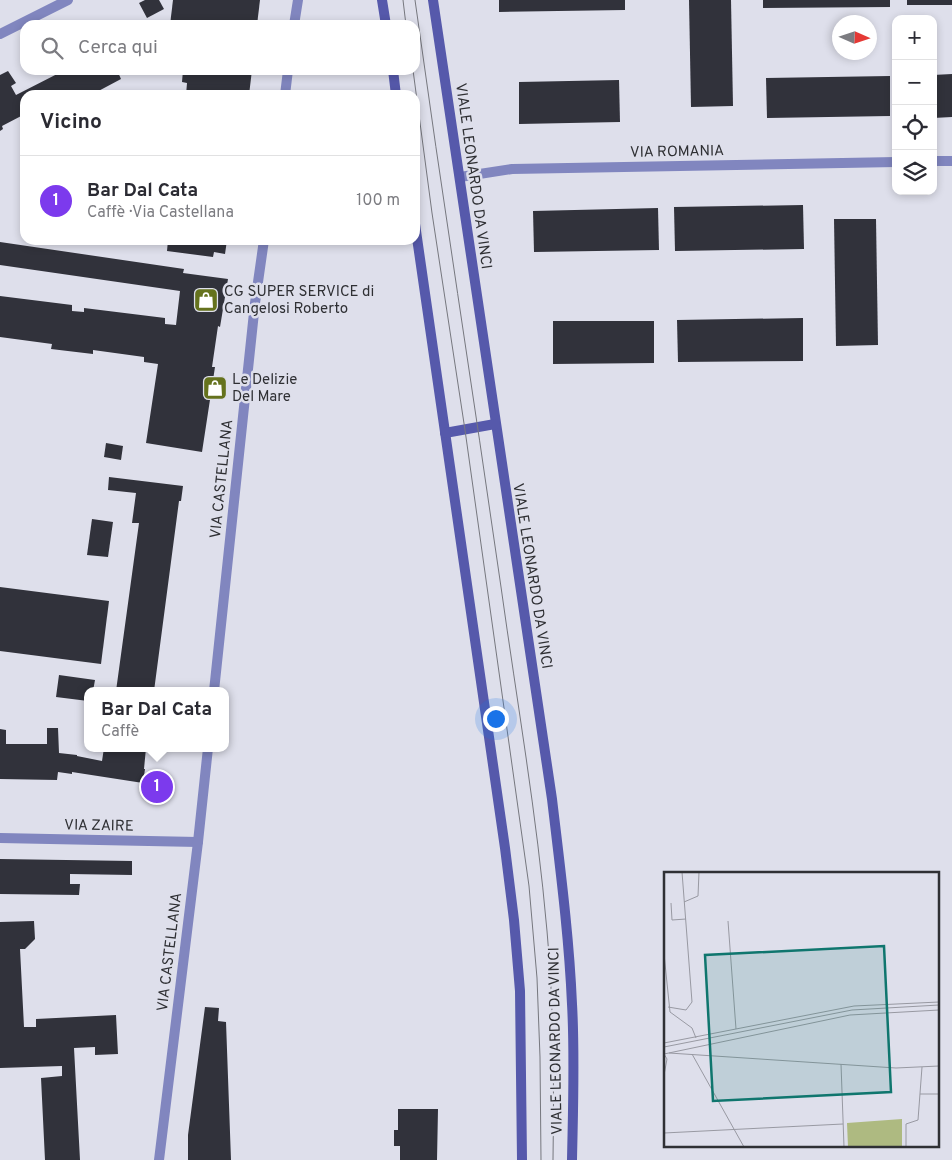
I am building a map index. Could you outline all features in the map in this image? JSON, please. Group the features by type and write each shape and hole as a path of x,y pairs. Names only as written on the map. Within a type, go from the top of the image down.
{"street":[{"path":"28,20 68,0"},
{"path":"295,20 298,0"},
{"path":"382,0 385,20"},
{"name":"VIALE LEONARDO DA VINCI","path":"433,0 552,800 568,945 572,1006 574,1096 572,1160"},
{"path":"0,34 20,24"},
{"path":"286,90 287,75"},
{"path":"394,75 395,90"},
{"path":"937,161 952,161"},
{"name":"VIA ROMANIA","path":"460,176 512,169 892,162"},
{"name":"VIA CASTELLANA","path":"214,687 255,303 263,245"},
{"path":"418,245 514,920 520,991 522,1160"},
{"path":"445,433 495,424"},
{"name":"VIA CASTELLANA","path":"159,1160 208,752"},
{"name":"VIA ZAIRE","path":"0,838 198,842"}],"building":[{"path":"145,0 159,0 164,9 147,18 139,3"},
{"path":"173,0 260,0 258,20 171,20"},
{"path":"499,0 625,0 625,10 499,12"},
{"path":"689,0 731,0 733,106 691,107"},
{"path":"763,0 890,0 890,7 763,8"},
{"path":"907,0 952,0 952,5 907,5"},
{"path":"8,71 16,83 11,86 16,95 20,93 20,117 2,126 3,129 0,131 0,75"},
{"path":"952,74 952,117 937,118 937,75"},
{"path":"55,75 119,75 121,79 100,90 26,90"},
{"path":"183,75 251,75 250,90 186,90 187,83 182,82"},
{"path":"890,76 890,116 767,118 766,78"},
{"path":"619,80 620,122 519,124 519,82"},
{"path":"803,205 804,249 675,251 674,207"},
{"path":"658,208 659,250 534,252 533,211"},
{"path":"834,219 876,219 878,345 836,346"},
{"path":"0,242 184,269 183,273 228,279 220,327 218,326 212,367 215,367 202,452 146,443 158,364 144,362 144,357 93,350 93,354 51,349 52,344 0,337 0,296 72,305 72,311 84,312 84,308 165,318 165,324 176,325 180,291 0,265"},
{"path":"168,245 226,245 225,254 214,252 213,257 167,251"},
{"path":"803,318 803,361 678,362 677,320"},
{"path":"553,321 654,321 654,363 553,364"},
{"path":"106,443 123,446 121,460 104,457"},
{"path":"109,477 183,486 181,501 179,501 155,687 117,687 139,523 132,523 136,493 108,490"},
{"path":"92,519 113,522 108,557 87,555"},
{"path":"0,587 109,601 101,664 0,651"},
{"path":"59,675 95,680 94,687 84,687 84,700 56,697"},
{"path":"47,728 58,728 59,753 102,761 103,752 146,752 143,783 72,772 72,774 58,772 57,780 0,779 0,729 6,730 6,744 47,744"},
{"path":"0,859 132,861 132,875 70,874 70,884 80,884 79,895 0,894"},
{"path":"34,921 35,939 25,949 20,949 24,1027 36,1027 36,1019 116,1015 118,1054 95,1055 95,1047 74,1048 80,1160 45,1160 41,1078 62,1076 62,1066 0,1068 0,922"},
{"path":"205,1007 219,1008 218,1021 226,1022 231,1160 188,1160 188,1135"},
{"path":"398,1109 438,1109 437,1160 400,1160 400,1146 394,1146 394,1130 398,1130"}],"tram line":[{"path":"403,0 405,20"},
{"path":"415,0 418,20"},
{"path":"420,35 538,845 551,988 553,1160"},
{"path":"414,75 416,90"},
{"path":"420,123 529,886 537,978 541,1160"}],"place":[{"name":"CG SUPER SERVICE di Cangelosi Roberto","path":"206,300"},
{"name":"Le Delizie Del Mare","path":"215,388"},
{"name":"Bar Dal Cata","path":"157,787"}]}
